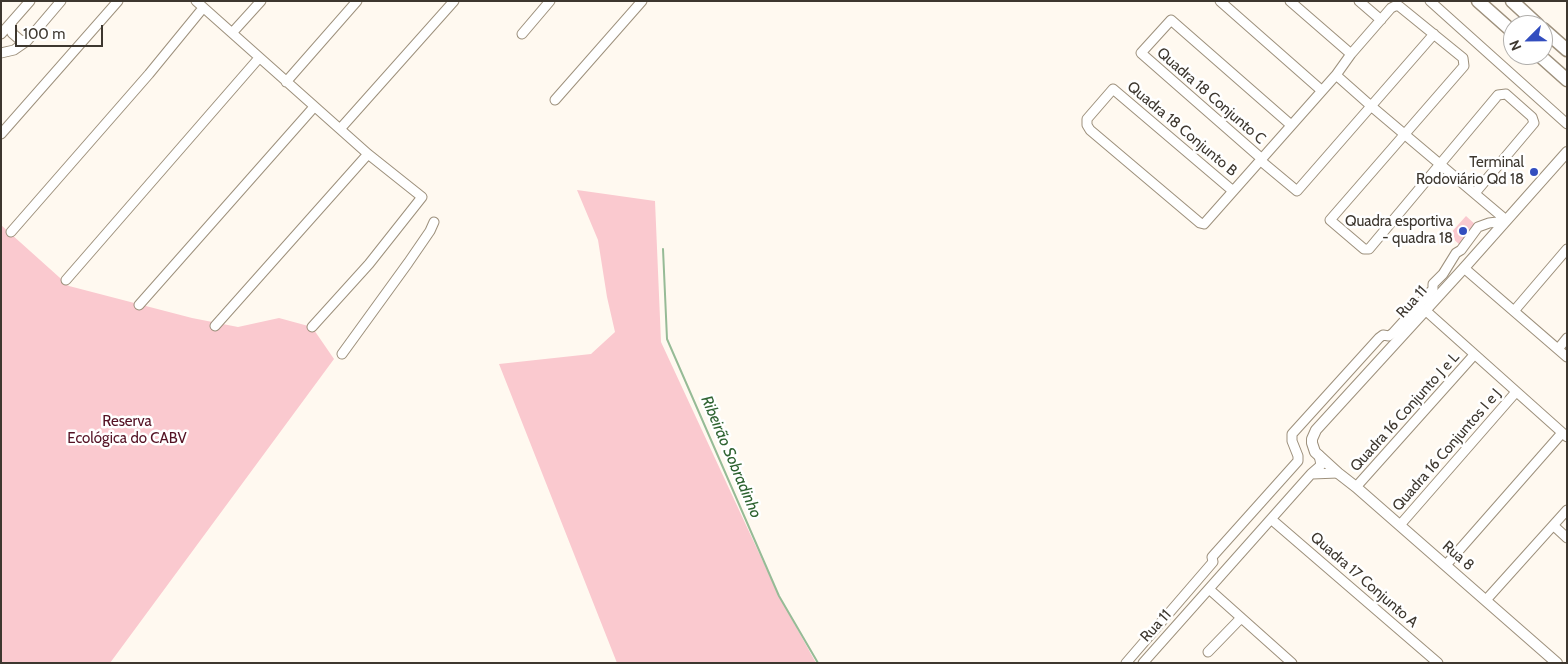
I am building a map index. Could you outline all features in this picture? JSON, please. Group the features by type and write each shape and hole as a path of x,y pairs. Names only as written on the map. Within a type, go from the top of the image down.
{"highway":[{"path":"1478,1 1503,23"},
{"path":"1512,1 1527,15"},
{"path":"1553,38 1567,50"},
{"path":"1550,65 1567,80"}],"main road":[{"name":"Rua 11","path":"1319,455 1315,452 1312,443 1313,434 1316,430 1567,152"},
{"path":"1319,455 1338,473"},
{"name":"Rua 8","path":"1338,473 1557,663"}],"street":[{"path":"1,34 30,1"},
{"path":"1,54 14,50 27,40 61,1"},
{"path":"1,134 118,1"},
{"path":"196,1 368,154 422,197 369,264 312,327"},
{"path":"232,33 261,1"},
{"path":"286,82 357,1"},
{"path":"340,129 454,1"},
{"path":"522,34 550,1"},
{"path":"555,100 642,1"},
{"path":"1220,1 1321,90"},
{"path":"1290,1 1351,54"},
{"path":"1359,1 1381,20"},
{"path":"1430,1 1567,124"},
{"path":"1233,191 1336,75 1351,54 1391,8 1395,6 1403,7 1463,58 1465,64 1463,69 1330,220 1364,250 1369,249 1498,95 1506,94 1532,117 1534,125 1475,193"},
{"path":"11,232 204,8"},
{"name":"Quadra 18 Conjunto C","path":"1291,125 1171,20 1141,53 1297,191 1371,106"},
{"path":"11,23 12,33 20,40 27,40"},
{"path":"1371,106 1434,34"},
{"path":"66,280 260,58"},
{"path":"1336,75 1506,221"},
{"name":"Quadra 18 Conjunto B","path":"1114,89 1233,191 1205,224 1200,224 1090,130 1087,122 1089,115 1114,89"},
{"path":"139,304 314,107"},
{"path":"216,326 368,154"},
{"path":"1126,663 1214,562 1212,556 1298,461 1292,441 1292,434 1379,338 1393,333 1433,289 1433,284 1443,274 1456,254 1478,227 1489,223 1506,221"},
{"path":"342,354 408,263 434,222"},
{"path":"1514,310 1567,249"},
{"path":"1464,268 1567,357"},
{"path":"1425,310 1564,435 1446,565"},
{"path":"1558,349 1567,338"},
{"name":"Quadra 16 Conjunto J e L","path":"1356,487 1474,355"},
{"name":"Quadra 16 Conjuntos I e J","path":"1400,525 1516,392"},
{"name":"Rua 11","path":"1146,662 1271,519 1321,465 1319,455"},
{"path":"1311,474 1338,473"},
{"path":"1486,600 1567,510"},
{"name":"Quadra 17 Conjunto A","path":"1271,519 1438,663"},
{"path":"1554,526 1567,538"},
{"path":"1209,589 1292,663"},
{"path":"1208,652 1241,618"}],"green space":[{"path":"577,190 655,201 661,342 779,596 816,663 617,663 499,364 591,354 615,332 607,297 598,240"},
{"name":"Quadra esportiva - quadra 18","path":"1466,216 1477,226 1461,246 1449,235"},
{"name":"Reserva Ecológica do CABV","path":"1,225 69,286 192,318 238,327 279,318 312,327 334,359 110,663 1,663"}],"waterway":[{"name":"Ribeirão Sobradinho","path":"663,249 667,339 779,596 818,663"}],"place":[{"name":"Terminal Rodoviário Qd 18","path":"1534,172"},
{"name":"Quadra esportiva - quadra 18","path":"1463,231"}]}
